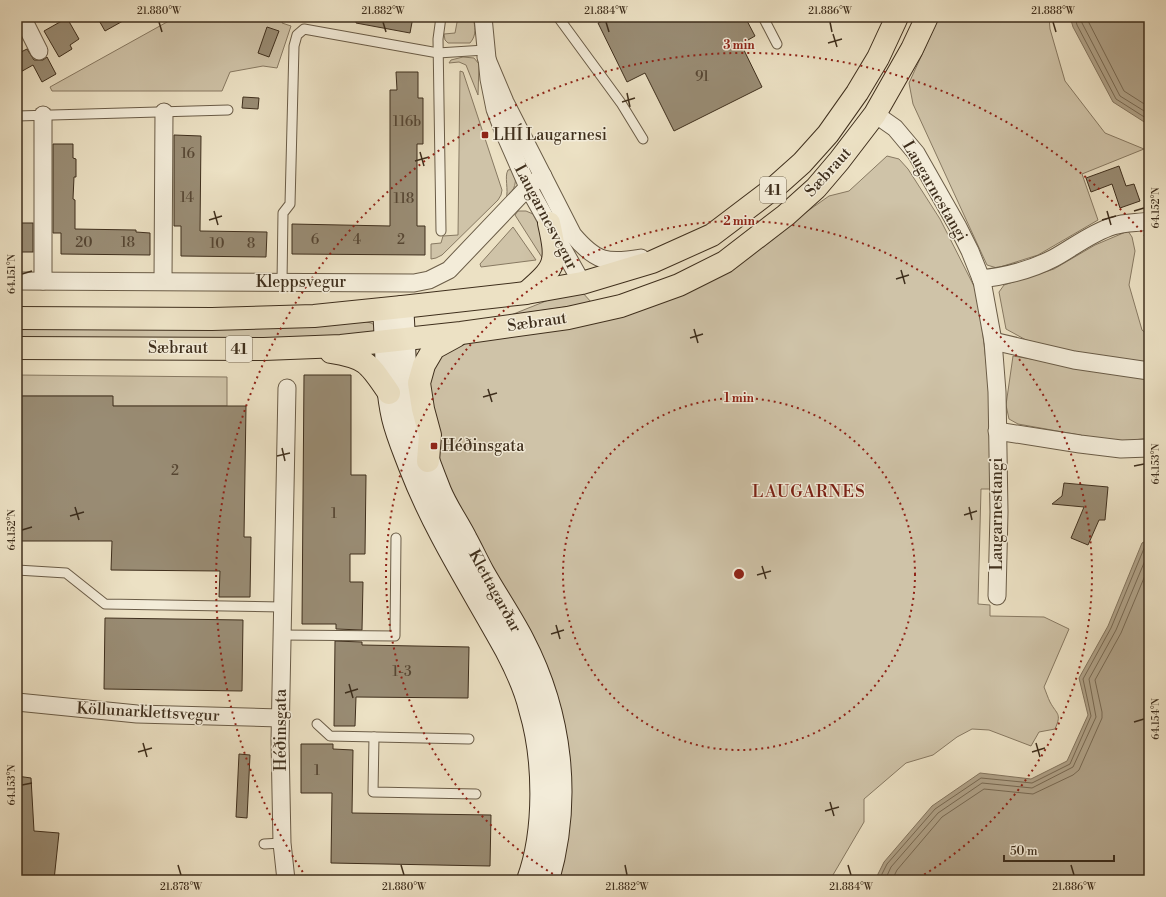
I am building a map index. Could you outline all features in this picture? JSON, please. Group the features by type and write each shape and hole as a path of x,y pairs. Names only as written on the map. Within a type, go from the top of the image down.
{"main road":[{"name":"Sæbraut","path":"17,318 255,318 314,316 526,293 582,283 652,262 712,235 774,188 802,163 828,134 857,92 878,58 897,17"},
{"name":"Sæbraut","path":"17,348 302,348 396,340 461,333 568,318 615,307 679,285 724,262 786,215 816,188 875,114 912,49 927,17"},
{"path":"526,293 546,275 553,261 554,246 549,223"},
{"path":"582,283 594,297 615,307"},
{"name":"Klettagarðar","path":"393,308 396,340 389,393 393,419 400,442 426,505 464,577 517,671 530,709 539,753 541,798 538,842 528,880"},
{"path":"428,461 430,435 423,409 419,383 420,377 424,365 434,348 461,333"},
{"name":"Klettagarðar","path":"396,340 405,366 409,397 414,419 440,493 523,641 540,678 553,718 560,761 561,804 558,841 548,880"},
{"path":"302,348 350,355 364,361 371,368 389,393"}],"street":[{"path":"22,17 39,51"},
{"name":"Laugarnesvegur","path":"483,17 486,54 495,109 528,187 582,283"},
{"name":"Laugarnesvegur","path":"486,54 505,102 573,235 584,247 595,256 608,260 626,260 673,252"},
{"path":"164,112 164,282"},
{"name":"Laugarnestangi","path":"875,114 895,128 916,153 958,227 970,251 981,279 993,340 999,512 997,596"},
{"path":"43,115 43,281"},
{"name":"Kleppsvegur","path":"17,281 414,283 429,280 442,274 454,265 528,187 543,176"},
{"path":"981,279 1002,276 1039,265 1056,257 1078,242 1112,226 1128,222 1149,221"},
{"path":"993,340 1074,360 1149,371"},
{"name":"Héðinsgata","path":"286,388 280,718 282,844 286,880"},
{"path":"997,431 1121,449 1149,448"},
{"name":"Köllunarklettsvegur","path":"17,702 137,714 280,718"}],"lane":[{"path":"440,232 438,39 441,17"},
{"path":"558,17 621,103 643,139"},
{"path":"763,17 777,44"},
{"path":"282,282 283,213 290,204 294,46 297,35 304,29 438,53 486,54"},
{"path":"17,116 228,110"},
{"path":"282,635 395,636 396,538"},
{"path":"17,570 66,573 105,604 282,607"},
{"path":"316,724 330,736 469,739"},
{"path":"374,737 373,792 476,794"},
{"path":"264,844 282,844"}],"shaded area":[{"path":"176,17 284,17 282,23 291,26 277,68 263,66 230,72 222,91 52,91 50,87"},
{"path":"458,17 473,17 475,34 470,43 448,43 445,40 444,34 455,33"},
{"path":"939,17 1049,17 1050,29 1065,81 1105,133 1144,149 1082,174 1098,220 1038,255 997,268 987,265 913,104 909,83"},
{"path":"463,57 474,58 479,64 478,95 466,65 459,62 449,63 451,60"},
{"path":"460,71 463,72 502,190 498,200 442,255 431,259 431,244 441,243 443,236 458,235"},
{"path":"887,156 899,159 908,169 940,219 978,294 989,386 992,489 981,489 978,604 990,605 990,616 1044,617 1069,629 1044,687 1050,702 1058,714 1055,729 1039,732 1031,746 989,730 972,729 957,737 933,755 906,763 864,799 864,822 830,880 559,880 571,799 563,718 529,631 481,546 441,470 428,385 431,366 452,345 532,330 741,258 829,196 849,191"},
{"path":"513,169 515,185 506,200 507,173 508,170"},
{"path":"518,211 526,211 533,214 543,234 543,259 515,215"},
{"path":"513,227 536,260 481,267 480,264"},
{"path":"1128,231 1132,237 1135,251 1129,285 1142,330 1149,336 1149,365 1096,358 1026,340 1006,329 999,292 1004,285 1054,269 1095,245"},
{"path":"582,292 592,303 511,315 556,297"},
{"path":"359,320 371,323 378,327 379,331 311,340 17,340 17,326"},
{"path":"1013,356 1149,378 1149,438 1119,442 1018,424 1009,419 1006,405"},
{"path":"17,375 227,377 227,406 113,406 112,396 20,396 20,426 17,426"}],"water":[{"path":"1070,17 1149,17 1149,125 1113,102 1073,27"},
{"path":"1149,539 1149,880 875,880 884,862 932,806 980,773 1031,779 1067,761 1088,715 1079,678 1108,626 1142,543"}],"building":[{"path":"97,17 130,17 105,31"},
{"path":"356,17 413,17 410,33 356,23"},
{"path":"611,17 745,17 755,36 741,44 762,87 674,131 645,73 627,82 598,23"},
{"path":"67,18 79,39 70,45 72,49 59,57 44,31"},
{"path":"267,27 279,31 269,57 258,53"},
{"path":"27,49 34,60 43,60 47,57 56,74 42,82 33,65 17,74 17,54"},
{"path":"396,72 418,72 418,98 423,98 423,144 417,144 417,226 425,226 425,255 292,254 292,224 390,226 390,90 397,90"},
{"path":"243,97 259,98 258,109 242,108"},
{"path":"174,135 201,136 200,231 267,232 266,257 181,256 181,226 174,226"},
{"path":"53,144 73,144 73,158 76,159 76,177 74,177 73,199 75,200 75,229 136,230 136,232 150,233 150,255 61,254 61,233 53,233"},
{"path":"1119,166 1126,186 1134,184 1140,201 1120,208 1112,184 1091,192 1086,178"},
{"path":"17,223 33,223 33,252 17,252"},
{"path":"304,375 351,375 351,475 366,475 365,554 350,554 350,582 363,582 362,630 336,629 336,624 302,624"},
{"path":"20,396 113,396 113,406 246,406 244,537 251,537 250,597 219,597 220,571 111,570 112,541 20,541 21,441 17,441 17,426 20,426"},
{"path":"1064,483 1108,487 1105,520 1099,520 1088,545 1071,538 1084,507 1052,504 1062,496"},
{"path":"105,618 243,620 242,691 104,689"},
{"path":"335,641 362,642 362,645 469,647 468,698 356,697 355,726 334,726"},
{"path":"301,744 333,744 333,749 353,750 352,813 491,815 490,866 331,863 332,793 301,793"},
{"path":"239,754 250,755 247,818 236,817"},
{"path":"17,776 31,778 34,831 59,833 54,880 17,880"}],"place":[{"name":"LHÍ Laugarnesi","path":"485,135"},
{"name":"Héðinsgata","path":"434,446"}],"district":[{"name":"LAUGARNES","path":"809,492"}]}
